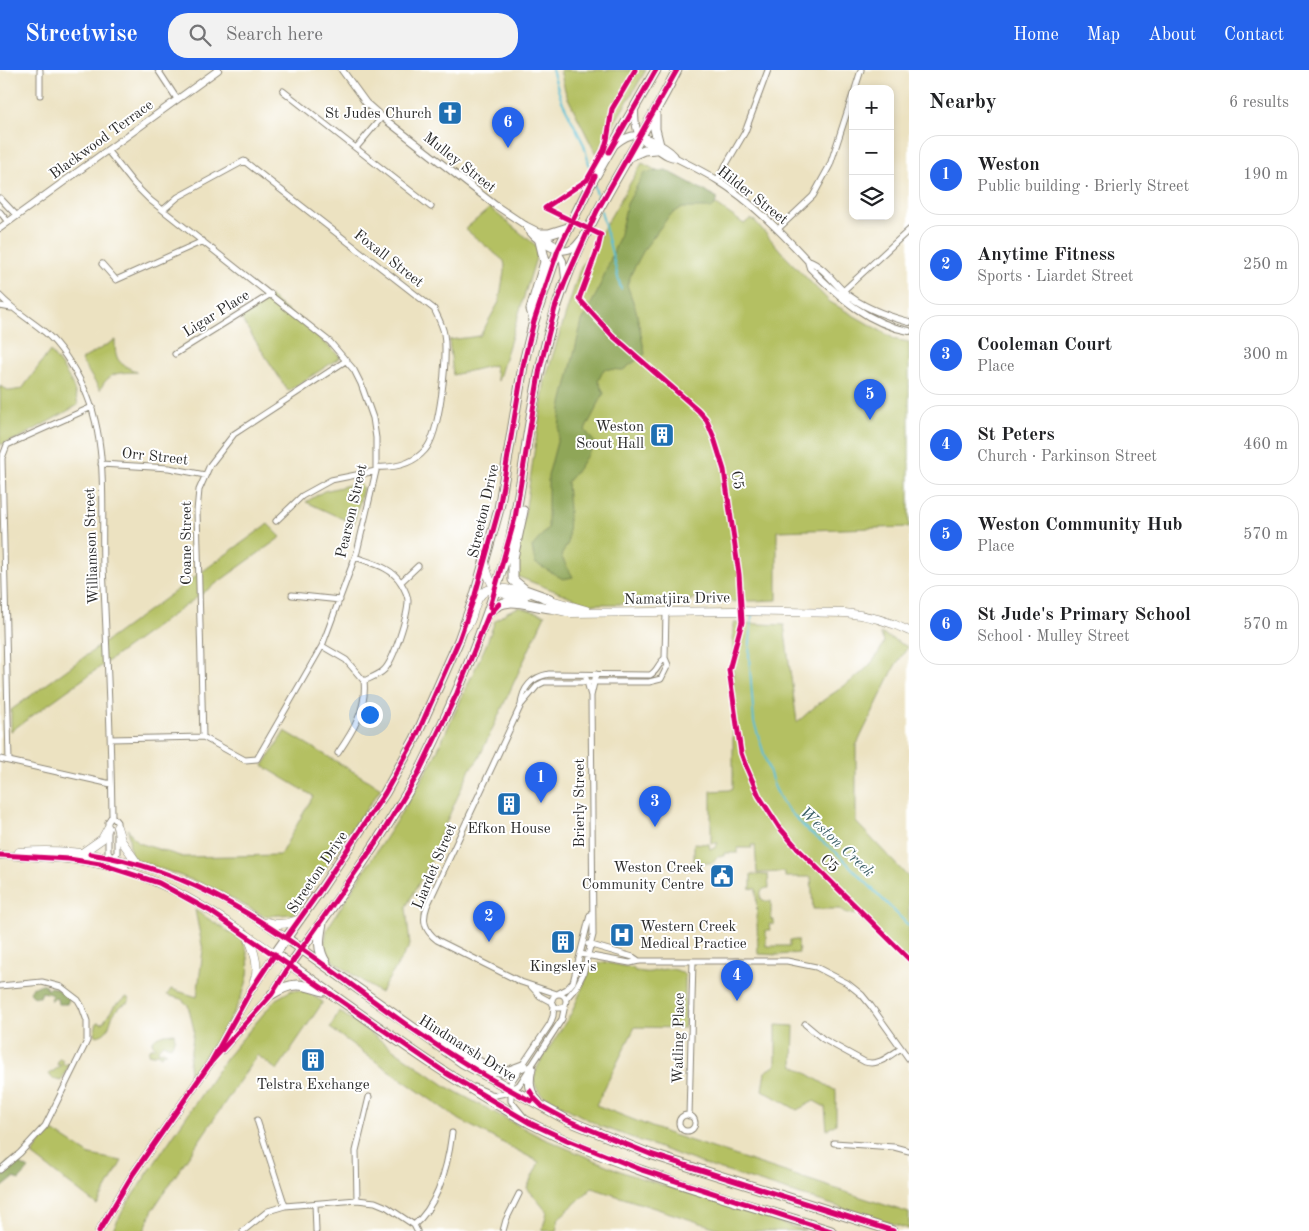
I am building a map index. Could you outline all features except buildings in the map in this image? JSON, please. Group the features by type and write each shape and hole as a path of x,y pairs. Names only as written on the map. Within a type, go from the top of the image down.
{"main road":[{"name":"Streeton Drive","path":"99,1231 133,1174 211,1062 251,990 385,793 415,739 462,633 485,561 498,509 523,366 534,321 558,250 589,187 656,70"},
{"name":"Streeton Drive","path":"211,1062 272,994 290,965 380,837 418,774 457,693 488,616 509,542 520,493 540,368 550,324 565,282 597,211 677,70"},
{"path":"627,157 658,147 655,129 655,109"},
{"path":"534,321 531,309 546,262 540,237 568,228"},
{"path":"520,493 523,512 513,558 513,580 525,590 550,604"},
{"path":"485,561 488,578 496,589"},
{"path":"462,633 471,622 478,599 484,592 496,589"},
{"name":"Namatjira Drive","path":"496,589 505,594 550,604 571,613 762,611 858,614 895,624 909,631"},
{"path":"488,616 494,608 503,603 520,602 538,607 550,604"},
{"path":"82,853 102,839 112,827 138,864"},
{"name":"Hindmarsh Drive","path":"0,854 32,851 82,853 112,857 184,880 258,920 286,938 462,1063 569,1121 650,1154 893,1231"},
{"name":"Hindmarsh Drive","path":"0,854 69,859 100,864 148,879 210,911 454,1078 530,1123 576,1144 642,1170 832,1231"},
{"path":"324,918 320,934 320,955 330,969"},
{"path":"258,920 276,925 291,923 300,919"},
{"path":"248,936 254,949 256,977 251,990"},
{"path":"272,994 284,986 302,984 332,994"},
{"path":"413,1030 427,1031 492,1070 507,1072 527,1067 531,1093 543,1107"}],"street":[{"path":"40,70 40,95"},
{"path":"158,70 177,99"},
{"name":"Blackwood Terrace","path":"0,228 218,70"},
{"name":"Mulley Street","path":"342,70 366,103 382,117 495,205 524,225 529,232 553,243 558,250"},
{"path":"717,180 745,132 768,70"},
{"path":"856,85 861,70"},
{"path":"283,91 432,207"},
{"path":"778,229 813,196 830,165 849,106"},
{"path":"611,148 628,136 640,136 634,124 635,107"},
{"path":"356,148 382,117"},
{"name":"Hilder Street","path":"640,136 717,180 778,229 808,261 810,268 864,314 883,323 909,331"},
{"name":"Pearson Street","path":"107,150 134,184 163,210 330,342 346,360 361,384 373,418 376,438 376,469 365,524 340,600 322,646 257,759 245,760 203,737 111,739"},
{"name":"Foxall Street","path":"163,210 178,197 244,161 434,310 444,333 446,362 435,430 431,442 415,459 406,464 376,469"},
{"path":"0,198 17,216"},
{"path":"0,212 8,222"},
{"path":"840,294 909,230"},
{"path":"565,282 565,266 558,250 570,250 587,232"},
{"path":"102,264 116,280 203,241"},
{"name":"Ligar Place","path":"175,354 271,294"},
{"name":"Hilder Street","path":"840,294 874,311 909,322"},
{"name":"Williamson Street","path":"0,296 11,308 42,329 55,342 73,366 92,407 99,434 111,739 112,816 108,822 112,827 117,853 112,857 108,852 112,827 117,822 112,816"},
{"name":"Williamson Street","path":"0,306 11,308"},
{"name":"Coane Street","path":"203,737 197,511 199,490 205,475 218,453 238,430 346,360"},
{"path":"9,761 2,570 2,458 7,445 92,407"},
{"name":"Orr Street","path":"101,464 169,468 205,475"},
{"path":"276,521 302,496 331,480 376,469"},
{"path":"355,557 387,569 401,582 408,601 404,621 391,660 384,671 364,681"},
{"path":"401,582 418,566"},
{"path":"292,595 340,600"},
{"path":"665,658 666,612"},
{"path":"322,646 346,660 364,681 363,707 354,730 338,754"},
{"name":"Liardet Street","path":"520,705 521,697 529,682 539,676 586,674 650,675 655,672 660,662 665,658 668,662 668,668 664,677 658,681 544,682 538,685 520,705 424,915 427,930 437,940 530,986 558,994"},
{"path":"586,674 586,681"},
{"path":"596,674 596,681"},
{"name":"Brierly Street","path":"586,681 592,696"},
{"name":"Brierly Street","path":"511,1090 511,1082 527,1067 562,1019 566,1002 577,986 593,934 592,696 596,681"},
{"path":"0,759 111,784"},
{"path":"100,864 107,862 112,857 114,863 139,872 148,879"},
{"name":"Brierly Street","path":"558,994 573,982 592,910"},
{"path":"582,943 634,957 640,961"},
{"path":"580,954 630,963 640,961 787,961 816,967 848,983 862,995 909,1059"},
{"name":"Watling Place","path":"689,1116 693,961"},
{"path":"0,986 42,982 61,987 73,995 82,1007 87,1022 87,1041 45,1126 20,1153 0,1170"},
{"name":"Liardet Street","path":"530,986 540,996 553,1004"},
{"path":"558,994 565,996 566,1002 560,1008 553,1004 554,996 558,994"},
{"name":"Brierly Street","path":"527,1067 550,1024 553,1016 553,1004"},
{"path":"805,1024 823,1039 870,1064 880,1062 900,1049"},
{"path":"454,1078 491,1094 500,1095 511,1090 512,1105 530,1123"},
{"path":"357,1200 356,1151 369,1097"},
{"path":"257,1120 285,1206"},
{"path":"414,1225 427,1213 432,1205 449,1155 452,1133"},
{"path":"834,1142 894,1147 909,1151"},
{"path":"503,1231 506,1220 519,1194"},
{"path":"243,1231 268,1211 285,1206 357,1200 375,1202 387,1207 414,1225 417,1231"},
{"path":"315,1204 316,1231"}],"green space":[{"path":"560,70 646,70 596,154 566,94"},
{"path":"642,163 701,194 744,224 750,219 755,221 785,256 830,302 892,339 909,342 909,527 777,531 777,600 723,602 719,596 698,596 684,604 589,604 516,576 515,556 525,513 545,380 580,269"},
{"path":"666,170 718,198 713,208 681,208 669,216 645,248 632,272 627,285 636,310 645,354 623,370 604,369 598,381 604,393 585,430 595,443 567,482 569,510 568,543 561,556 573,577 563,579 535,563 532,547 548,528 548,476 558,438 561,408 582,321 597,293 619,238 627,204 644,173"},
{"path":"490,208 539,248 498,381 494,365 453,375 449,340 480,336 499,302 505,266 504,261 465,229"},
{"path":"270,296 341,357 288,391 240,317"},
{"path":"115,340 116,353 119,360 137,372 115,374 107,379 100,390 81,360"},
{"path":"50,351 71,382 78,405 21,437 0,445 0,386 10,391 22,389"},
{"path":"358,483 363,489 354,524 306,502 324,491"},
{"path":"268,524 281,537 11,731 11,710"},
{"path":"519,607 545,615 478,760 470,769 440,836 435,853 406,907 410,945 380,993 333,961 324,946 327,929 433,760 486,645 495,621 507,612"},
{"path":"733,623 784,625 797,722 818,704 857,676 872,662 884,642 880,633 908,647 895,666 856,746 856,822 909,878 909,967 858,915 845,913 840,909 813,909 811,877 785,877 785,872 757,873 755,845 751,845 752,848 738,848 738,853 724,853 724,856 718,856 713,863 694,863 694,843 709,844 710,849 715,848 718,843 711,843 711,791 733,788"},
{"path":"285,731 381,788 294,914 264,916 209,886 131,858 128,829 139,843 183,857 280,855 313,796 263,766"},
{"path":"751,874 768,875 769,888 760,894 760,898 765,901 771,901 771,920 774,920 774,924 769,924 770,930 766,930 766,946 790,946 790,940 798,940 799,953 779,955 758,954 756,889 749,888 751,886"},
{"path":"195,910 243,942 248,956 248,971 247,980 238,1005 215,1043 190,1075 189,1064 194,1030 188,1005 181,999 167,995 171,989 197,997 203,950"},
{"path":"603,962 633,968 635,971 649,972 669,969 682,973 685,976 685,1028 635,1027 596,1105 667,1133 909,1213 909,1229 712,1167 600,1126 542,1095 536,1088 534,1080 537,1068 572,1012 591,967"},
{"path":"45,984 47,990 50,987 63,992 69,999 67,1004 58,1004 55,997 52,1001 50,994 42,992 40,997 33,996 30,992 32,988"},
{"path":"292,990 305,991 323,1002 277,1070 257,1055 153,1209 144,1231 112,1231 126,1205 226,1058 276,999"},
{"path":"127,997 129,1002 116,1010 108,1029 101,1035 96,1036 94,1034 97,1022 103,1023 115,1005"},
{"path":"339,1011 447,1087 540,1137 625,1173 806,1231 726,1231 592,1188 559,1218 556,1231 542,1231 547,1212 527,1188 539,1162 460,1120 330,1028"},
{"path":"776,1025 794,1026 793,1065 836,1091 836,1124 827,1130 825,1107 814,1101 797,1110 762,1090 765,1072 776,1065"},
{"path":"174,1033 175,1038 171,1046 163,1044 158,1049 159,1052 167,1053 163,1053 161,1056 157,1053 148,1054 149,1049 155,1047 152,1043 153,1040 161,1035"},
{"path":"59,1059 62,1059 64,1065 70,1063 61,1081 53,1079 49,1074 62,1065 57,1065"},
{"path":"50,1129 90,1155 122,1161 97,1205 32,1155"},
{"path":"8,1162 16,1162 29,1169 19,1180 14,1178 0,1189 0,1172"}],"waterway":[{"name":"Weston Creek","path":"552,70 561,99 584,145 592,175"},
{"name":"Weston Creek","path":"594,184 599,202"},
{"name":"Weston Creek","path":"601,211 621,289"},
{"name":"Weston Creek","path":"752,615 749,656 754,722 774,786 783,804 808,831 836,852 909,926"}],"cycle path":[{"name":"C5","path":"635,70 612,109 604,150 587,180 545,208 601,235 579,299 612,335 698,410 706,419 714,438 724,470 739,574 742,622 729,670 741,753 759,796 779,827 798,849 909,959"},
{"path":"609,152 656,70"},
{"path":"490,607 515,518 540,368 555,308 597,211 677,70"},
{"path":"286,938 385,793 415,739 459,640 475,595 499,509 523,366 534,321 558,250 595,176"},
{"path":"211,1062 272,994 290,965 380,837 418,774 457,693 488,616 499,604"},
{"path":"90,854 136,864 180,879 221,899 261,922 300,948 443,1049 531,1101"},
{"path":"0,855 69,859 100,864 159,883 210,911 446,1073 530,1123 642,1170 831,1231"},
{"path":"99,1231 133,1174 211,1062 251,990 275,954"},
{"path":"530,1091 543,1107 569,1121 650,1154 893,1231"}],"place":[{"name":"St Judes Church","path":"450,113"},
{"name":"St Jude's Primary School","path":"508,148"},
{"name":"Weston Community Hub","path":"870,420"},
{"name":"Weston Scout Hall","path":"662,435"},
{"name":"Weston","path":"541,803"},
{"name":"Efkon House","path":"509,804"},
{"name":"Cooleman Court","path":"655,827"},
{"name":"Weston Creek Community Centre","path":"722,876"},
{"name":"Western Creek Medical Practice","path":"622,935"},
{"name":"Anytime Fitness","path":"489,942"},
{"name":"Kingsley's","path":"563,942"},
{"name":"St Peters","path":"737,1001"},
{"name":"Telstra Exchange","path":"313,1060"}]}
